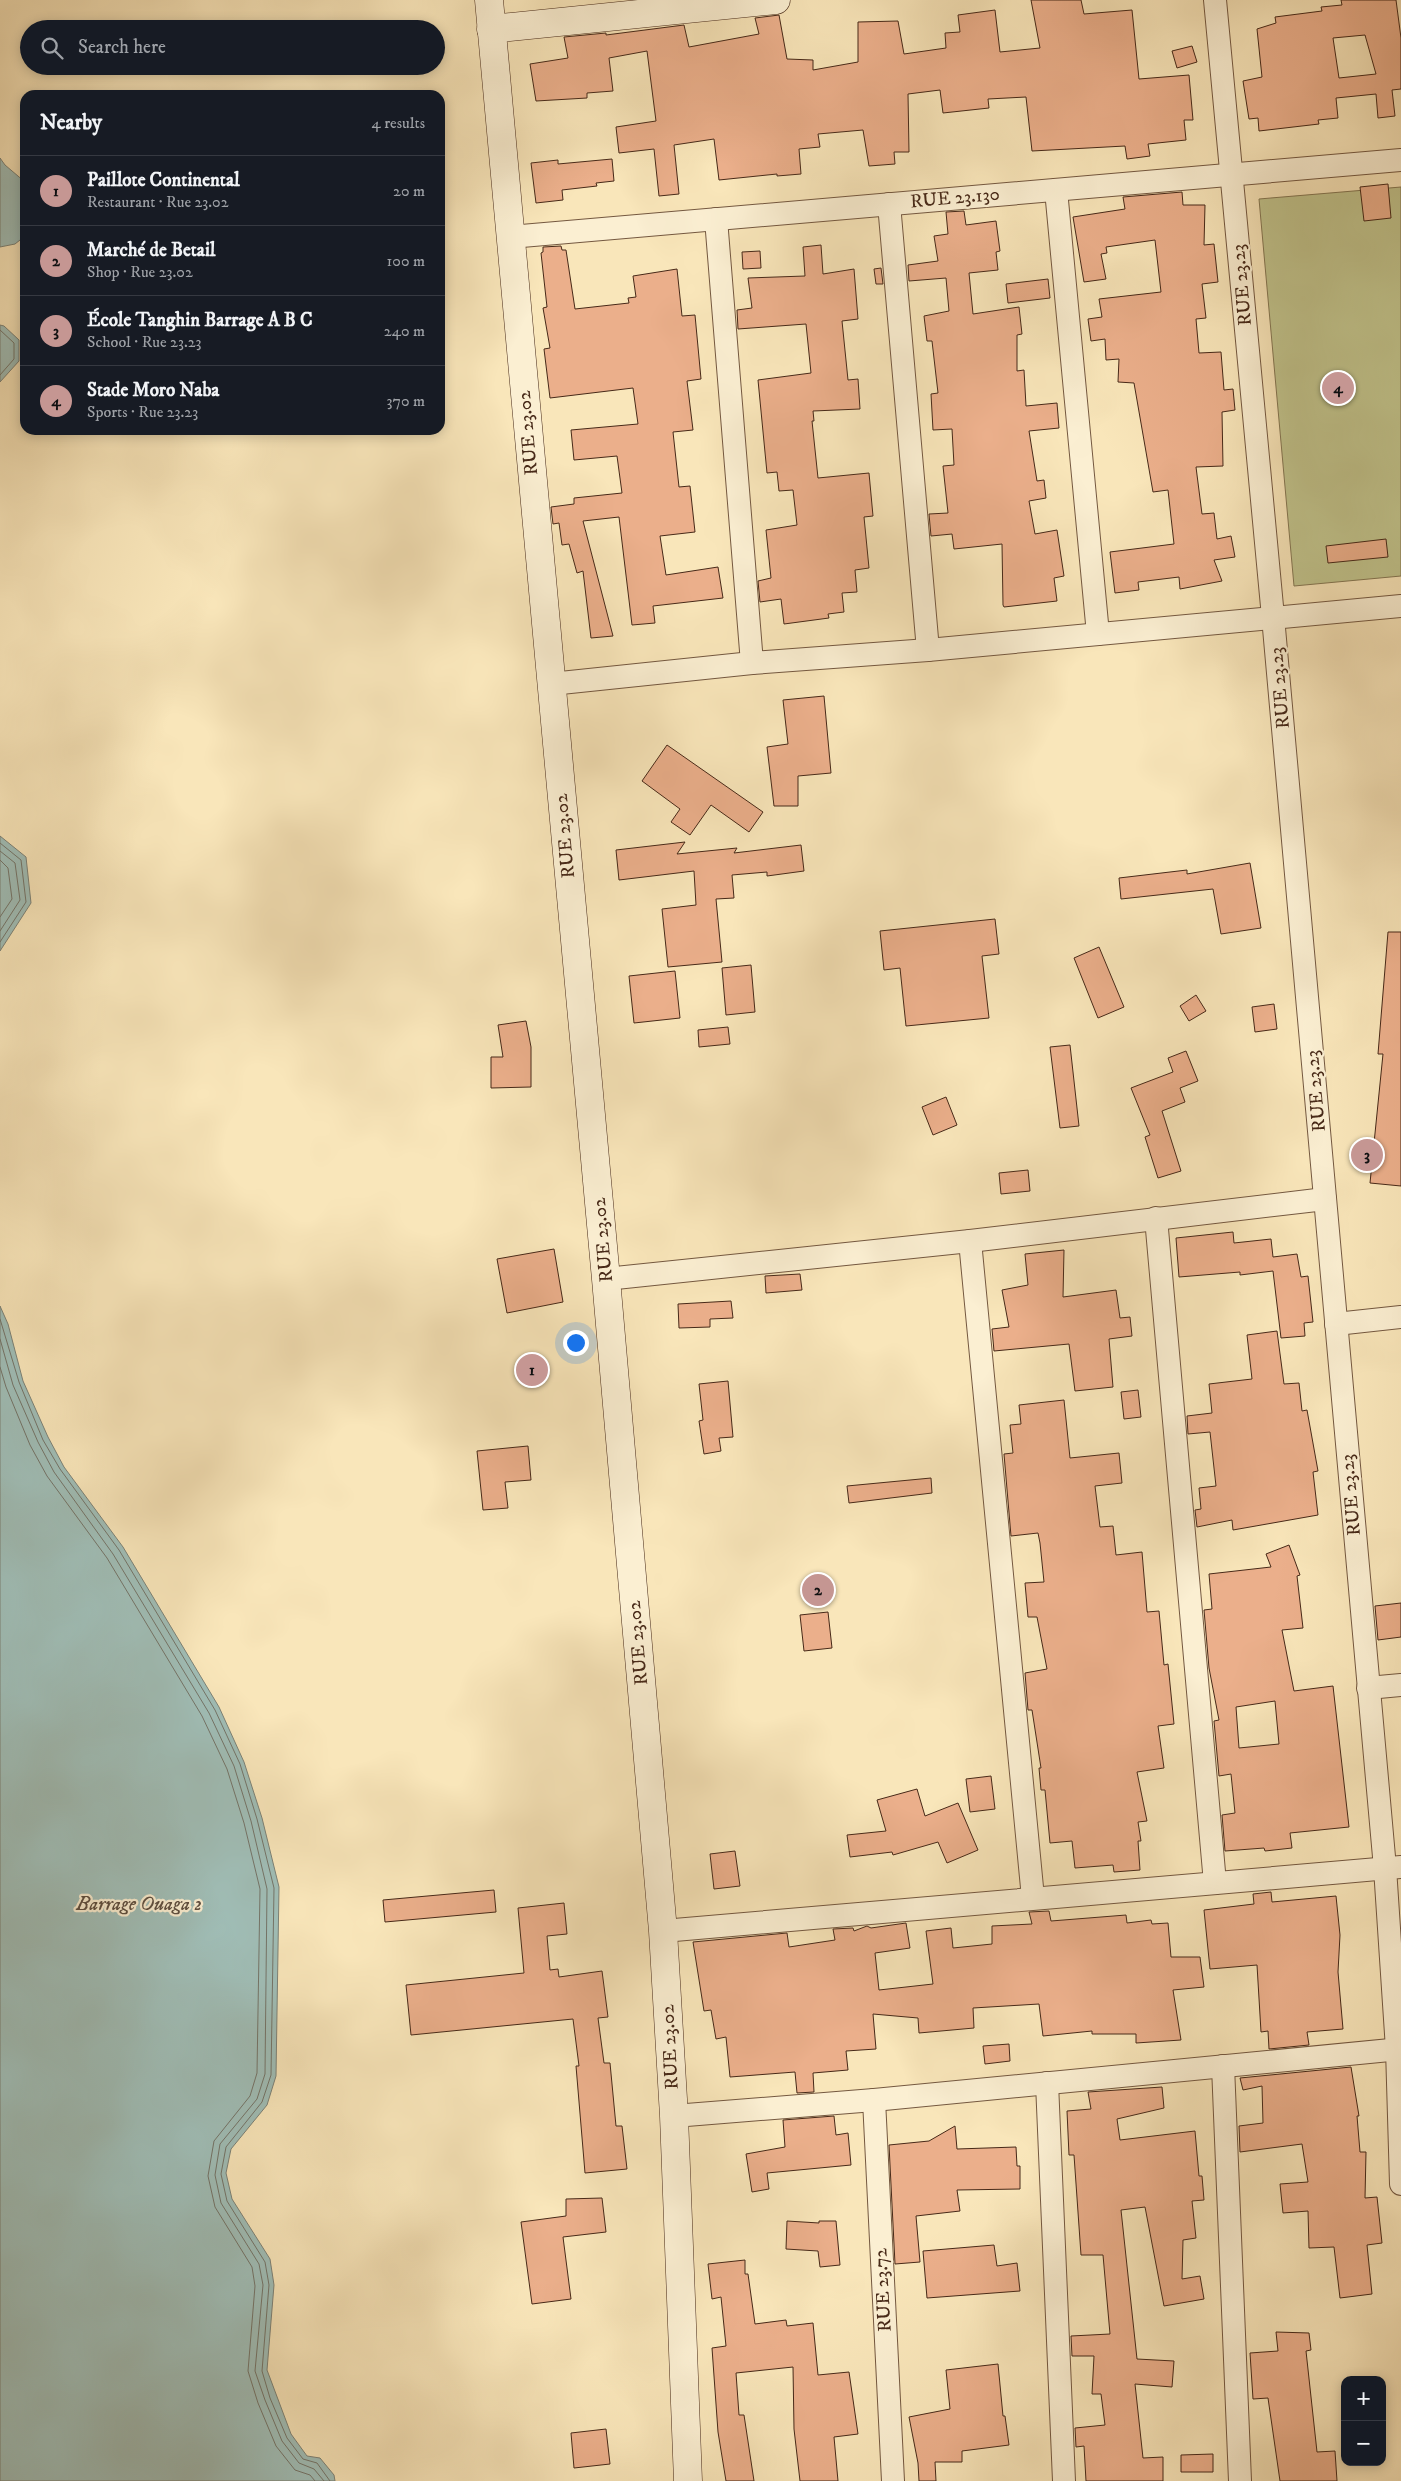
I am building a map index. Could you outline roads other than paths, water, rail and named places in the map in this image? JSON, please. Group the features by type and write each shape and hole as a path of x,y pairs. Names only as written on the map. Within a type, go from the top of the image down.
{"street":[{"name":"RUE 23.02","path":"489,0 606,1279 663,1931 674,2116 688,2481"},
{"path":"491,29 776,0"},
{"name":"RUE 23.23","path":"1216,0 1368,1688 1393,1867 1401,2184"},
{"name":"RUE 23.130","path":"510,237 1401,160"},
{"path":"1056,190 1098,634"},
{"path":"889,204 928,650"},
{"path":"716,219 752,663"},
{"path":"551,684 752,663 928,650 1401,606"},
{"path":"606,1279 970,1241 1325,1199"},
{"path":"1156,1218 1216,1883"},
{"path":"970,1241 1033,1898"},
{"path":"1336,1324 1401,1317"},
{"path":"1368,1688 1401,1685"},
{"path":"663,1931 1393,1867"},
{"path":"674,2116 874,2100 1399,2049"},
{"path":"1223,2066 1240,2481"},
{"path":"1047,2083 1064,2481"},
{"name":"RUE 23.72","path":"874,2100 893,2481"}],"water":[{"path":"0,158 20,178 20,240 15,244 0,247"},
{"path":"0,325 4,326 19,340 19,361 0,382"},
{"path":"0,836 26,857 31,903 0,951"},
{"name":"Barrage Ouaga 2","path":"0,1306 8,1324 23,1381 48,1437 64,1467 123,1547 219,1707 244,1762 262,1818 279,1887 276,2076 267,2105 231,2149 226,2173 232,2199 270,2259 274,2285 267,2370 291,2434 307,2456 320,2458 334,2475 335,2481 0,2481"}],"place":[{"name":"Stade Moro Naba","path":"1338,388"},
{"name":"École Tanghin Barrage A B C","path":"1367,1155"},
{"name":"Paillote Continental","path":"532,1370"},
{"name":"Marché de Betail","path":"818,1590"}]}
